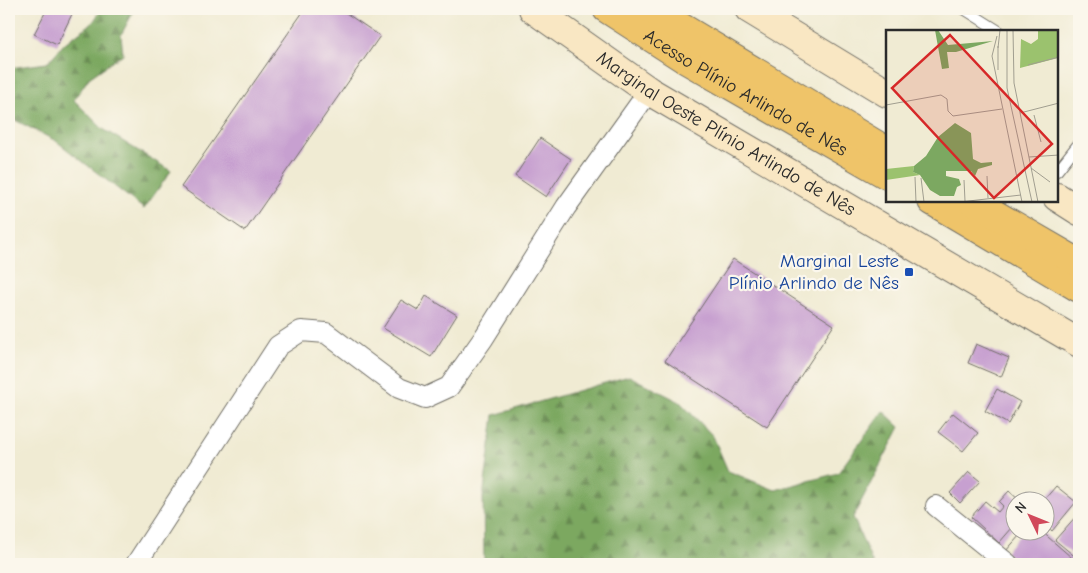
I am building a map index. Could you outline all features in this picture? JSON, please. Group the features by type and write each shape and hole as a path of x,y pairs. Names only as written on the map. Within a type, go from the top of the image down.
{"highway":[{"name":"Acesso Plínio Arlindo de Nês","path":"607,9 682,58 886,174"},
{"name":"Acesso Plínio Arlindo de Nês","path":"651,9 886,150"},
{"path":"934,202 1079,288"},
{"path":"974,202 1079,262"}],"main road":[{"name":"Marginal Oeste Plínio Arlindo de Nês","path":"533,9 649,91 1079,343"},
{"path":"761,12 886,92"},
{"path":"1058,198 1079,211"}],"street":[{"path":"136,564 278,346 301,331 326,333 399,388 424,398 449,387 483,338 566,207 649,91"},
{"path":"936,506 1008,564"}],"lane":[{"path":"964,9 997,30"},
{"path":"1058,170 1079,144"}],"green space":[{"path":"102,9 135,9 121,35 123,54 89,78 74,100 103,129 171,171 144,209 56,141 9,117 9,68 47,63 65,43 93,22"},
{"path":"629,376 680,402 713,436 728,471 775,490 838,473 883,411 900,427 853,517 873,564 484,564 483,497 494,415"}],"building":[{"path":"47,9 67,9 73,12 57,45 34,34"},
{"path":"305,9 340,9 380,36 245,231 181,187"},
{"path":"540,138 571,159 546,197 515,176"},
{"path":"733,259 834,325 767,427 665,361"},
{"path":"426,296 457,315 431,357 383,328 401,300 418,310"},
{"path":"976,344 1009,358 1001,377 968,363"},
{"path":"997,389 1020,402 1008,424 985,411"},
{"path":"953,413 978,433 963,451 938,432"},
{"path":"969,472 980,481 960,503 950,493"},
{"path":"1056,486 1076,502 1056,526 1056,490 1053,490"},
{"path":"1006,494 1006,535 999,543 971,517 985,501 998,512 1003,506 999,502"},
{"path":"1078,514 1078,559 1055,540"},
{"path":"1016,540 1051,540 1079,564 1020,564 1005,552"}],"place":[{"name":"Marginal Leste Plínio Arlindo de Nês","path":"909,272"}]}
